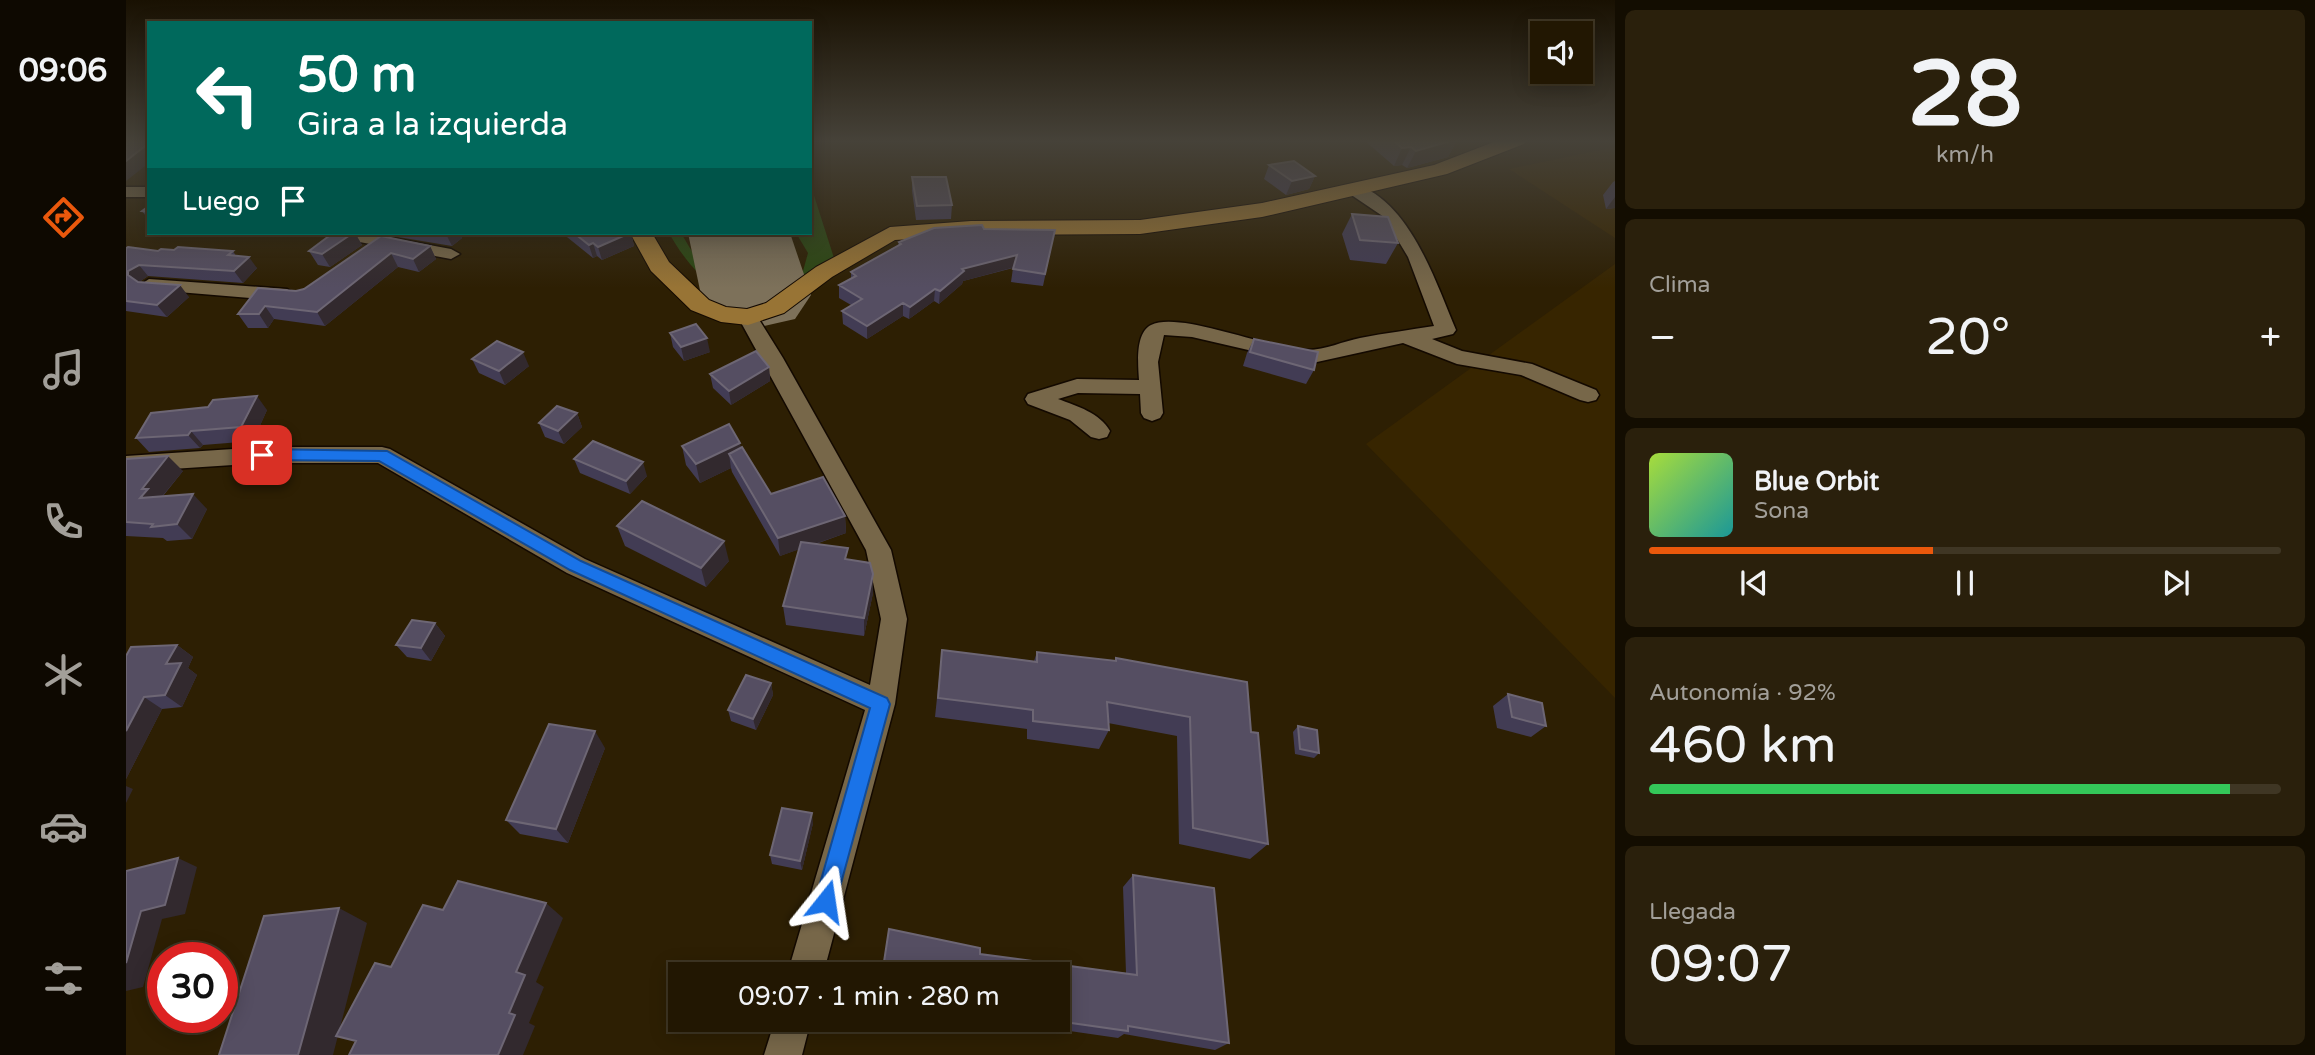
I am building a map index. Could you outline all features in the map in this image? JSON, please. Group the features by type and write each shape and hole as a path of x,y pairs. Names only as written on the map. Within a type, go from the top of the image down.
{"main road":[{"path":"642,235 659,266 700,305 721,314 748,317 775,308 824,272 890,234 971,228 1140,227 1262,210 1352,189"}],"street":[{"path":"1152,413 1149,387 1152,333 1160,328 1192,331 1308,357 1361,344 1446,330 1417,257 1390,214 1353,189"},
{"path":"126,192 147,192"},
{"path":"347,235 451,254"},
{"path":"365,256 382,243"},
{"path":"148,285 305,296"},
{"path":"748,317 878,550 894,619 881,704 809,962"},
{"path":"1405,338 1428,344 1457,357 1525,369 1588,395"},
{"path":"1099,431 1078,415 1036,399 1077,386 1149,387"},
{"path":"126,464 262,455 382,455 576,566 881,704"},
{"path":"783,1055 790,1032"}],"shaded area":[{"path":"1540,189 1615,189 1615,238"},
{"path":"1615,264 1615,698 1366,444"}],"green space":[{"path":"812,189 834,258 798,288 777,301 760,304 743,302 712,286 687,260 670,235 682,235 706,275 739,297 769,299 803,271 808,253 797,235 812,235"}],"building":[{"path":"914,189 949,189 952,205 917,206"},
{"path":"1352,214 1388,217 1398,243 1360,240"},
{"path":"982,225 984,229 1055,230 1045,274 1013,269 1017,255 962,269 964,271 940,291 935,289 910,307 903,303 867,326 842,311 862,299 839,285 856,276 851,272 901,244 899,242 934,228"},
{"path":"330,235 350,235 322,254 309,251"},
{"path":"576,235 625,235 598,247 593,243 589,245"},
{"path":"381,236 430,246 413,259 391,253 317,312 265,306 259,314 238,314 258,288 296,291 304,289"},
{"path":"128,247 158,251 174,250 178,247 233,251 228,255 249,257 234,271 139,265 128,271 128,275 138,282 180,285 157,305 126,301"},
{"path":"696,324 707,338 681,347 670,333"},
{"path":"1254,339 1318,352 1314,370 1250,352"},
{"path":"497,341 523,352 499,371 472,359"},
{"path":"756,351 769,367 729,391 710,374"},
{"path":"257,396 241,427 191,431 188,435 136,438 151,413 208,407 213,400"},
{"path":"557,406 577,413 558,431 539,423"},
{"path":"729,424 740,443 696,464 682,446"},
{"path":"593,441 643,462 626,481 574,459"},
{"path":"742,447 771,494 823,477 845,516 778,538 729,454"},
{"path":"168,456 142,489 148,489 140,498 193,494 177,524 151,527 153,524 126,522 126,459"},
{"path":"642,501 724,541 701,568 617,526"},
{"path":"801,542 848,548 845,559 870,563 873,574 864,618 783,606"},
{"path":"412,620 435,623 421,648 396,645"},
{"path":"177,645 166,664 181,663 165,695 144,697 126,731 126,656 131,647"},
{"path":"942,650 1037,662 1037,652 1116,661 1116,658 1247,682 1251,732 1258,733 1268,844 1193,828 1190,717 1107,702 1109,730 1033,721 1033,710 938,698"},
{"path":"746,675 771,683 753,719 728,710"},
{"path":"1508,694 1542,703 1546,726 1512,717"},
{"path":"549,724 595,731 556,829 506,820"},
{"path":"1298,726 1317,730 1319,753 1300,749"},
{"path":"782,808 812,813 800,861 770,855"},
{"path":"178,858 165,905 141,911 126,963 126,871"},
{"path":"1133,875 1214,888 1229,1043 1128,1026 1128,1031 1070,1023 1070,966 1137,975"},
{"path":"458,881 546,903 516,972 525,975 509,1013 515,1015 498,1055 349,1055 356,1041 336,1036 375,963 391,967 423,905 443,910"},
{"path":"339,908 298,1055 219,1055 226,1033 238,1033 238,996 264,916"},
{"path":"889,929 980,948 980,954 1040,962 884,962"}],"runway":[{"path":"740,235 756,295"}],"route":[{"path":"262,455 382,455 576,566 881,704 826,901"}]}
